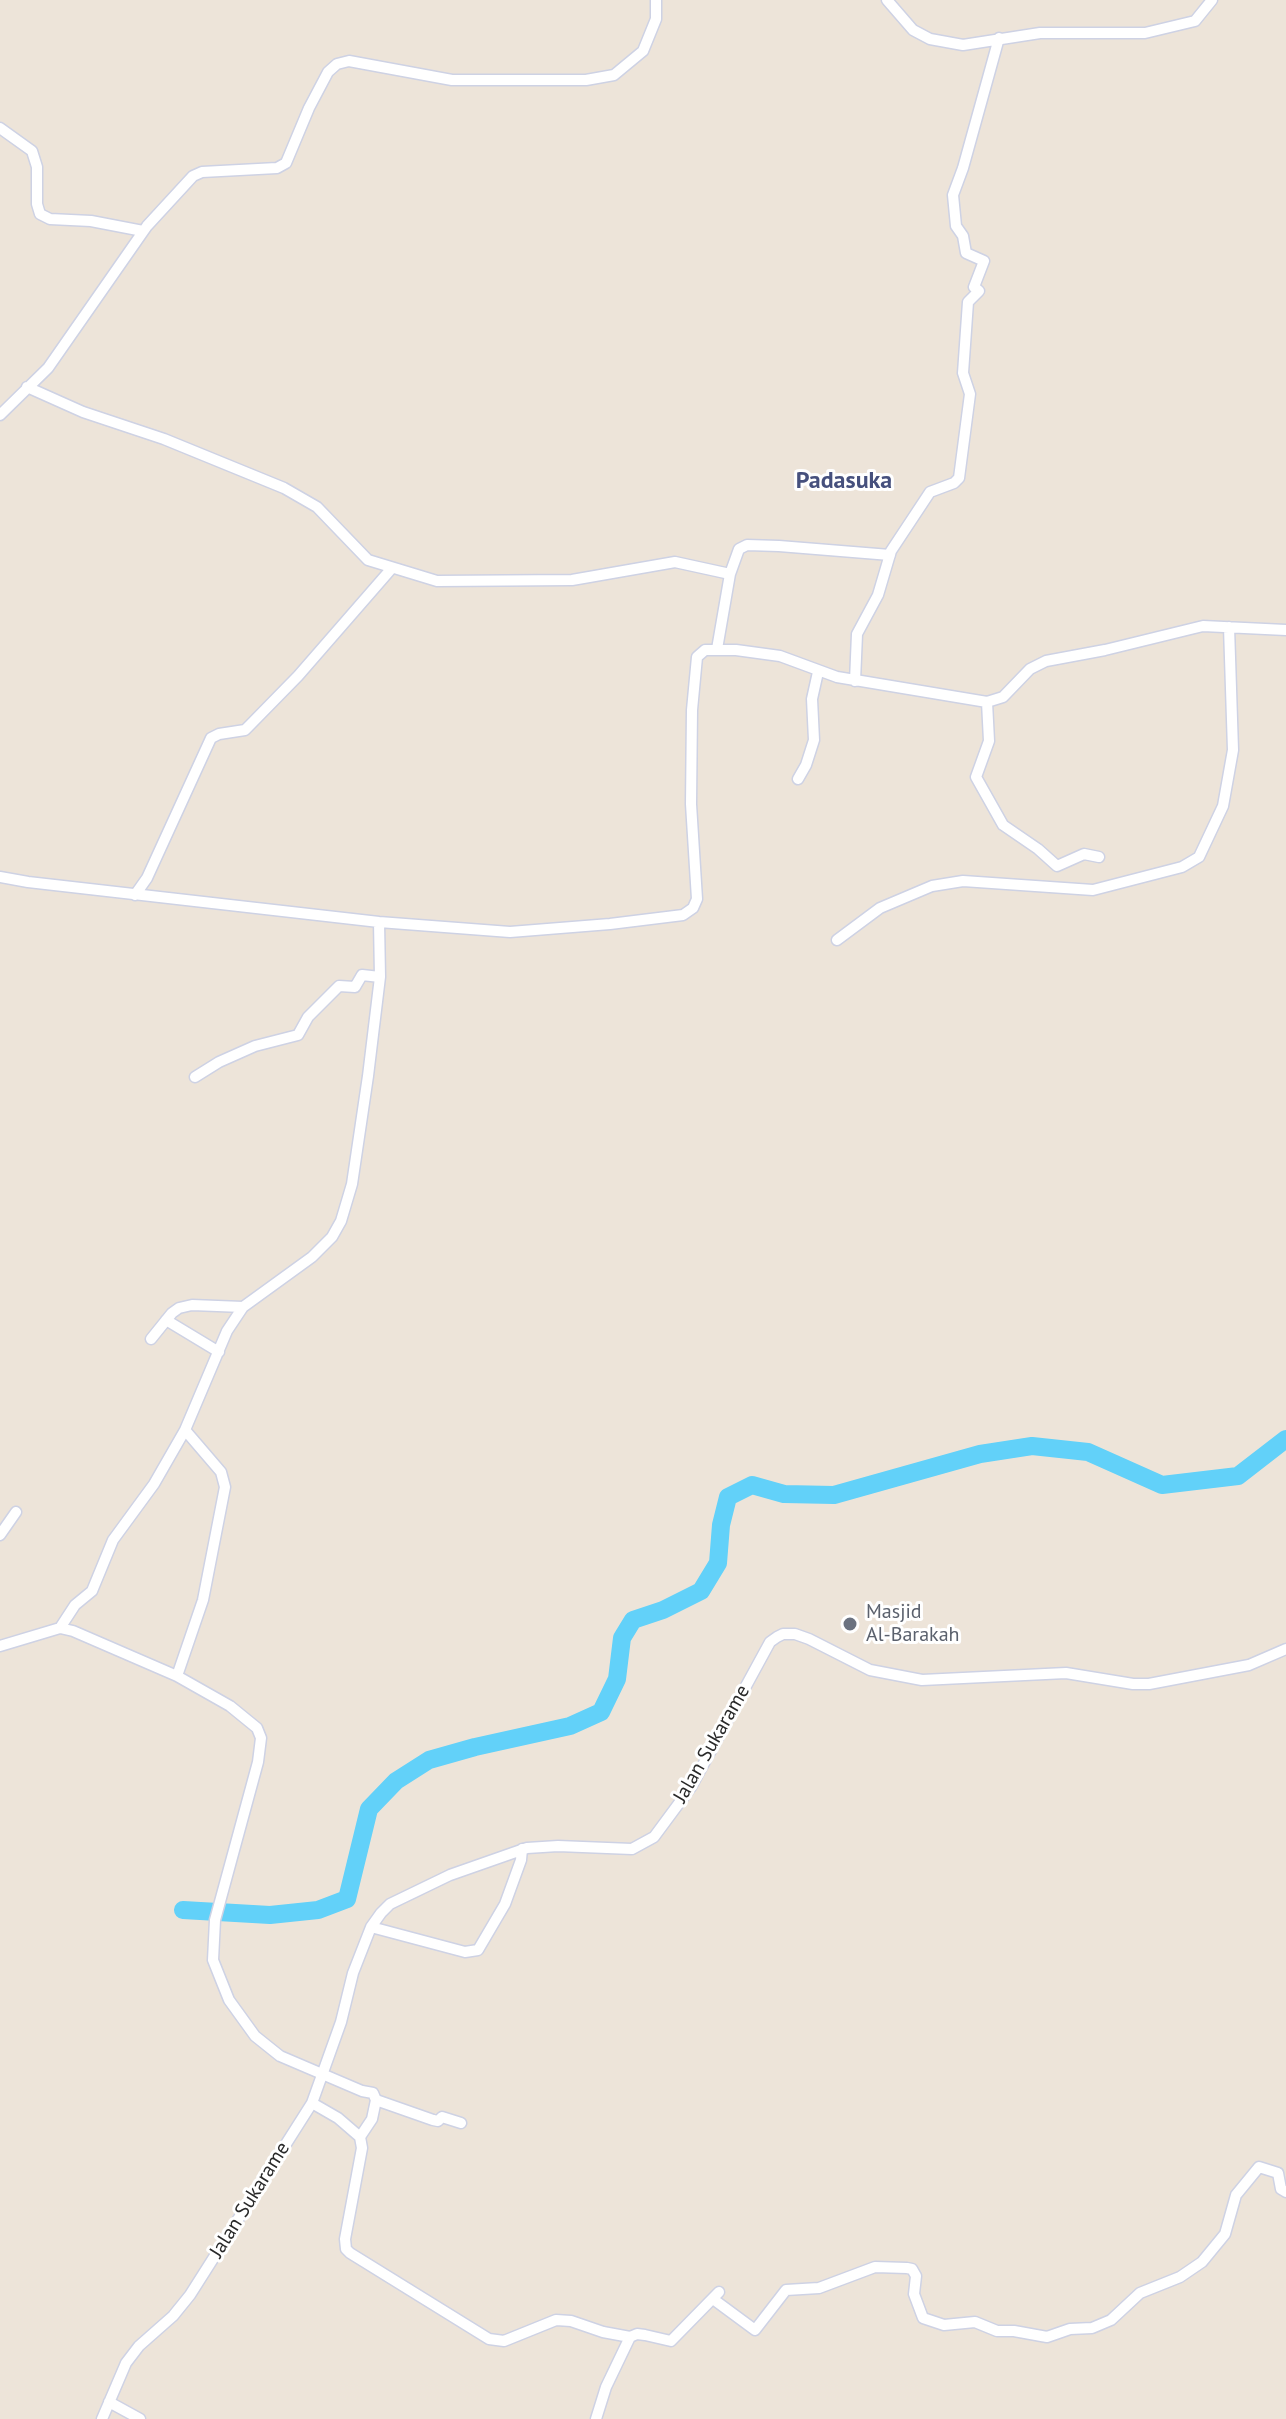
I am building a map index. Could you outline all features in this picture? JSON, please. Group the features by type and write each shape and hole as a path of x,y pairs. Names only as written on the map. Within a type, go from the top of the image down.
{"street":[{"path":"0,415 48,368 143,231 193,176 202,172 277,168 286,163 309,108 328,72 337,64 349,61 452,80 600,78 614,75 643,51 656,19 656,0"},
{"path":"887,0 913,30 930,39 963,45 1040,33 1145,33 1195,21 1212,0"},
{"path":"855,681 857,634 878,595 890,555 930,492 959,478 970,394 963,373 968,302 976,289 984,261 966,253 963,235 956,226 953,195 964,166 999,38"},
{"path":"0,128 32,151 37,167 40,214 50,219 91,221 143,231"},
{"path":"27,387 83,412 164,439 284,488 317,507 363,557 392,568 450,583 572,580 675,562 730,574"},
{"path":"717,649 737,550 747,545 890,555"},
{"path":"135,895 147,878 211,738 245,730 298,676 392,568"},
{"path":"0,877 379,922 510,932 683,915 693,908 697,886 691,804 694,673 700,653 717,649 780,656 818,672 855,681 987,702 1003,697 1030,669 1046,661 1203,626 1286,630"},
{"path":"837,940 880,908 932,886 963,881 1093,890 1182,867 1199,857 1223,806 1233,750 1229,627"},
{"path":"798,779 814,740 812,699 818,672"},
{"path":"987,702 988,746 976,777 1003,825 1057,866 1084,854 1099,857"},
{"path":"60,1628 75,1605 93,1589 113,1540 154,1484 185,1430 227,1331 243,1307 312,1257 332,1237 341,1221 352,1184 380,977 379,922"},
{"path":"195,1077 255,1046 298,1035 308,1017 339,986 355,987 362,975 380,977"},
{"path":"151,1339 179,1308 192,1305 243,1307"},
{"path":"166,1320 219,1352"},
{"path":"177,1676 203,1600 225,1487 221,1472 185,1430"},
{"path":"0,1535 16,1512"},
{"path":"0,1646 60,1628 177,1676 257,1728 261,1738 258,1762 215,1920 213,1960 229,2000 255,2036 280,2056 373,2093 376,2100 369,2126 360,2137"},
{"name":"Jalan Sukarame","path":"102,2419 126,2363 190,2295 312,2103 325,2074 353,1973 371,1927 390,1904 450,1875 522,1849 558,1846 632,1849 654,1837 691,1787 770,1642 783,1634 809,1639 870,1670 893,1677 922,1680 1066,1673 1149,1684 1249,1665 1286,1649"},
{"path":"371,1927 465,1952 478,1950 505,1904 522,1849"},
{"path":"376,2100 433,2120 438,2121 442,2117 461,2123"},
{"path":"312,2103 338,2118 360,2137 362,2148 345,2239 346,2249 489,2339 504,2341 556,2320 574,2321 603,2332 630,2337 637,2334 671,2341 716,2295 750,2328 758,2327 786,2290 819,2288 879,2267 912,2269 916,2278 914,2294 921,2316 941,2324 975,2322 997,2331 1046,2337 1067,2329 1092,2328 1113,2320 1140,2293 1180,2277 1202,2262 1225,2234 1235,2197 1259,2167 1278,2172 1281,2190 1286,2192"},
{"path":"596,2419 606,2387 630,2337"},
{"path":"109,2402 140,2419"}],"waterway":[{"path":"183,1910 270,1915 318,1910 347,1899 369,1809 396,1781 429,1760 570,1726 601,1712 617,1679 622,1638 633,1620 663,1610 701,1591 718,1563 721,1525 728,1497 752,1485 784,1494 834,1495 980,1454 1032,1446 1088,1452 1162,1485 1238,1476 1286,1439"}],"place":[{"name":"Masjid Al-Barakah","path":"850,1624"}],"district":[{"name":"Padasuka","path":"844,481"}]}
